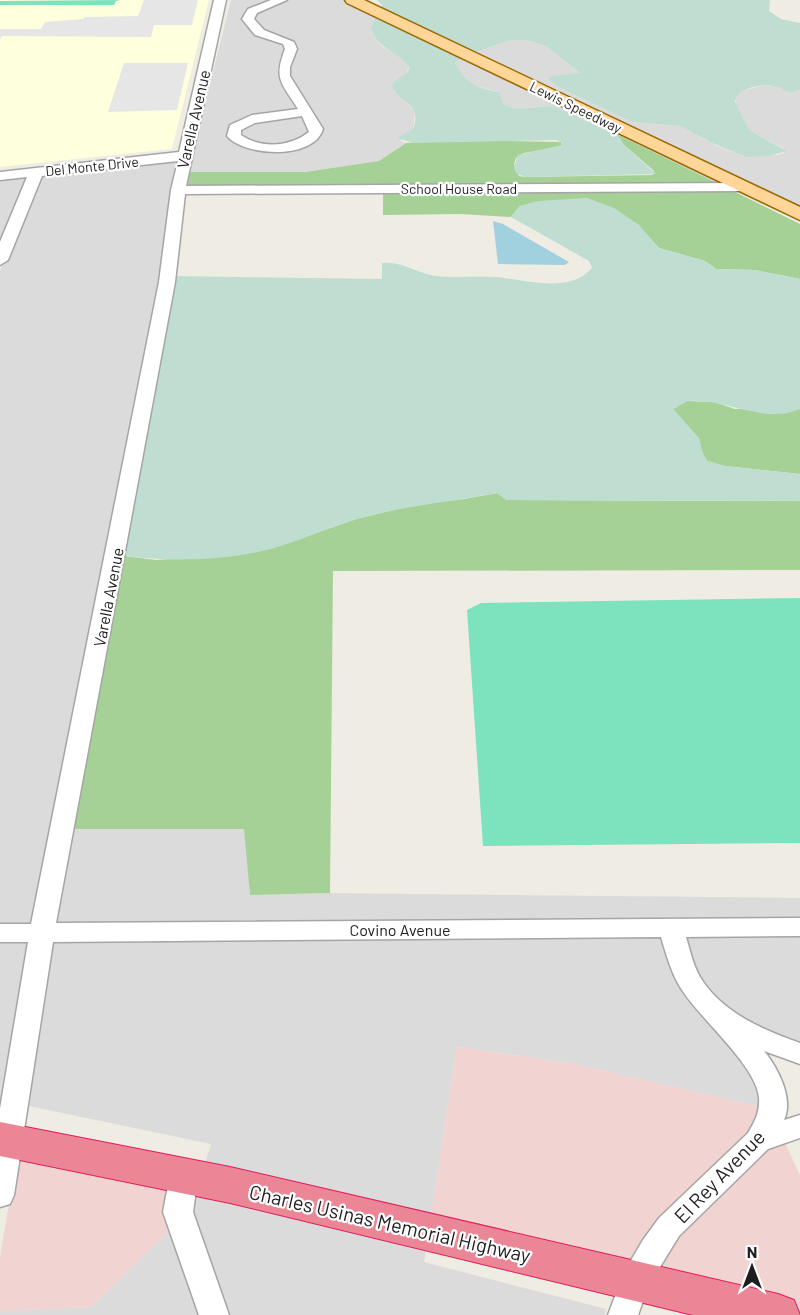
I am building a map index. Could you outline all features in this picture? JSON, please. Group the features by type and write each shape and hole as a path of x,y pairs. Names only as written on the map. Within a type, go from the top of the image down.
{"highway":[{"name":"Charles Usinas Memorial Highway","path":"4,1139 184,1175 629,1298 778,1315"}],"main road":[{"name":"Lewis Speedway","path":"352,0 800,214"}],"street":[{"name":"Varella Avenue","path":"0,1195 4,1139 167,282 184,156 220,0"},
{"path":"281,0 252,11 248,19 250,25 258,32 288,42 291,49 284,67 284,76 306,112 316,129 312,137 300,143 280,147 259,147 243,143 234,136 235,128 245,121 306,112"},
{"name":"Del Monte Drive","path":"0,176 184,156"},
{"path":"0,260 36,172"},
{"name":"School House Road","path":"178,190 741,187"},
{"path":"671,927 691,983 711,1011 775,1046 800,1054"},
{"name":"Covino Avenue","path":"0,933 800,927"},
{"name":"El Rey Avenue","path":"629,1298 653,1249 669,1227 758,1142 772,1116 773,1097 768,1078 750,1052 711,1011"},
{"path":"758,1142 800,1126"},
{"path":"184,1175 178,1212 214,1315"}],"shaded area":[{"path":"0,0 209,0 172,149 0,167"},
{"path":"144,0 198,0 192,25 154,25 151,37 2,36 0,40 0,29 41,29 45,22 85,17 138,16"},
{"path":"231,0 274,0 244,19 246,26 254,33 284,43 287,49 280,67 280,76 300,110 241,120 230,127 229,137 258,149 316,138 289,76 291,41 262,31 253,19 256,12 288,0 345,0 377,15 372,31 377,40 383,47 401,57 409,67 406,74 395,81 404,99 415,112 413,129 400,141 406,143 379,161 305,172 188,172"},
{"path":"377,0 770,0 769,11 781,19 800,23 800,90 790,92 771,86 752,87 741,93 735,102 749,130 787,151 769,156 746,157 680,126 632,122 560,88 548,79 552,76 580,73 546,46 530,41 511,40 470,54 380,11 382,5"},
{"path":"377,15 464,57 455,62 467,80 484,89 499,92 504,104 515,109 553,106 618,135 623,144 656,174 525,177 516,173 514,167 518,155 562,145 561,142 556,140 413,143 397,138 413,129 415,120 413,109 392,86 408,72 409,67 377,40 371,27"},
{"path":"511,40 530,41 546,46 580,73 548,79 560,88 632,122 680,126 717,146 746,157 784,153 783,148 749,130 736,105 736,97 745,90 761,86 775,86 789,92 800,90 800,211 470,54"},
{"path":"464,57 729,184 719,184 553,106 515,109 504,104 499,92 470,84 459,73 455,61"},
{"path":"124,63 188,63 177,110 108,112"},
{"path":"302,115 310,133 289,143 253,143 239,135 239,128 248,123"},
{"path":"179,159 162,282 34,925 0,925 0,271 41,174"},
{"path":"30,175 0,249 0,178"},
{"path":"587,198 614,208 639,225 659,248 705,261 716,269 755,270 800,279 800,409 787,413 759,413 717,403 689,401 673,409 699,438 707,461 725,466 800,474 800,501 507,500 497,493 374,515 347,522 274,548 237,556 180,560 124,556 174,276 382,279 382,263 389,263 439,276 496,277 547,283 572,281 583,276 592,268 589,261 511,217 520,206 538,201"},
{"path":"70,829 245,829 250,895 330,893 800,898 800,919 53,925"},
{"path":"664,935 754,1072 762,1107 570,1063 457,1047 430,1222 203,1169 211,1144 24,1105 50,940"},
{"path":"683,935 800,935 800,1045 778,1038 718,1005 699,981"},
{"path":"31,940 4,1102 0,1101 0,941"},
{"path":"457,1047 570,1063 762,1107 750,1133 744,1135 745,1138 629,1268 430,1222"},
{"path":"785,1143 800,1175 800,1308 653,1274 678,1235 765,1150"},
{"path":"18,1152 172,1184 172,1228 91,1307 0,1311 0,1257"},
{"path":"196,1189 427,1244 424,1262 606,1309 605,1315 226,1315 190,1206"},
{"path":"172,1228 201,1315 0,1315 0,1311 91,1307"}],"green space":[{"path":"120,0 114,5 0,5 0,1"},
{"path":"618,135 719,184 184,186 188,172 305,172 379,161 406,143 466,140 561,142 562,145 559,147 524,153 516,158 514,164 519,176 652,175 654,171 623,144"},
{"path":"729,189 800,224 800,279 755,270 716,269 705,261 659,248 650,238 587,198 520,206 511,217 460,214 383,215 383,191"},
{"path":"687,401 714,402 735,409 800,409 800,474 725,466 707,461 698,438 673,409"},
{"path":"497,493 507,500 800,501 800,570 333,571 330,893 250,895 244,829 70,829 124,556 156,560 236,555 273,548 356,519 418,504"},
{"path":"800,598 800,843 483,846 467,610 481,603"}],"water":[{"path":"493,221 503,224 569,262 565,265 498,264"}]}
